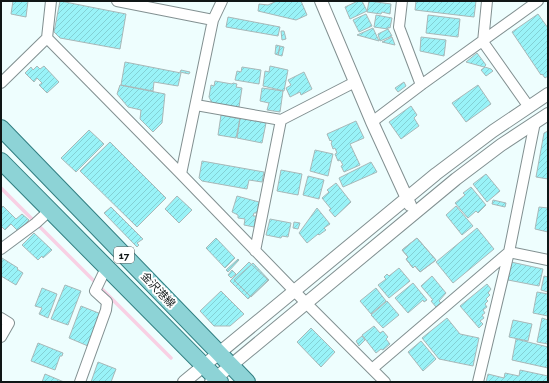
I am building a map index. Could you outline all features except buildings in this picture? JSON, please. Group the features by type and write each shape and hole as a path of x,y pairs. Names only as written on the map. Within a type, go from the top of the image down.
{"main road":[{"name":"金沢港線","path":"1,128 247,382"},
{"name":"金沢港線","path":"1,161 41,218 101,278 204,366 216,381"}],"street":[{"path":"1,84 47,38 51,1"},
{"path":"117,1 214,20"},
{"path":"181,174 214,20 222,1"},
{"path":"320,1 372,122 414,214"},
{"path":"402,1 399,28 421,85"},
{"path":"487,1 483,42 528,107"},
{"path":"372,122 538,1"},
{"path":"47,38 385,382"},
{"path":"196,105 281,120 355,82"},
{"path":"184,382 436,174 493,131 548,94"},
{"path":"216,381 231,365 456,179 496,149 548,114"},
{"path":"255,250 281,120"},
{"path":"478,382 509,252 535,122"},
{"path":"1,249 41,218"},
{"path":"509,252 548,260"},
{"path":"372,369 509,252"},
{"path":"80,382 107,302 95,291 101,278"},
{"path":"1,318 9,323 1,337"}],"waterway":[{"path":"1,188 171,358"}]}
